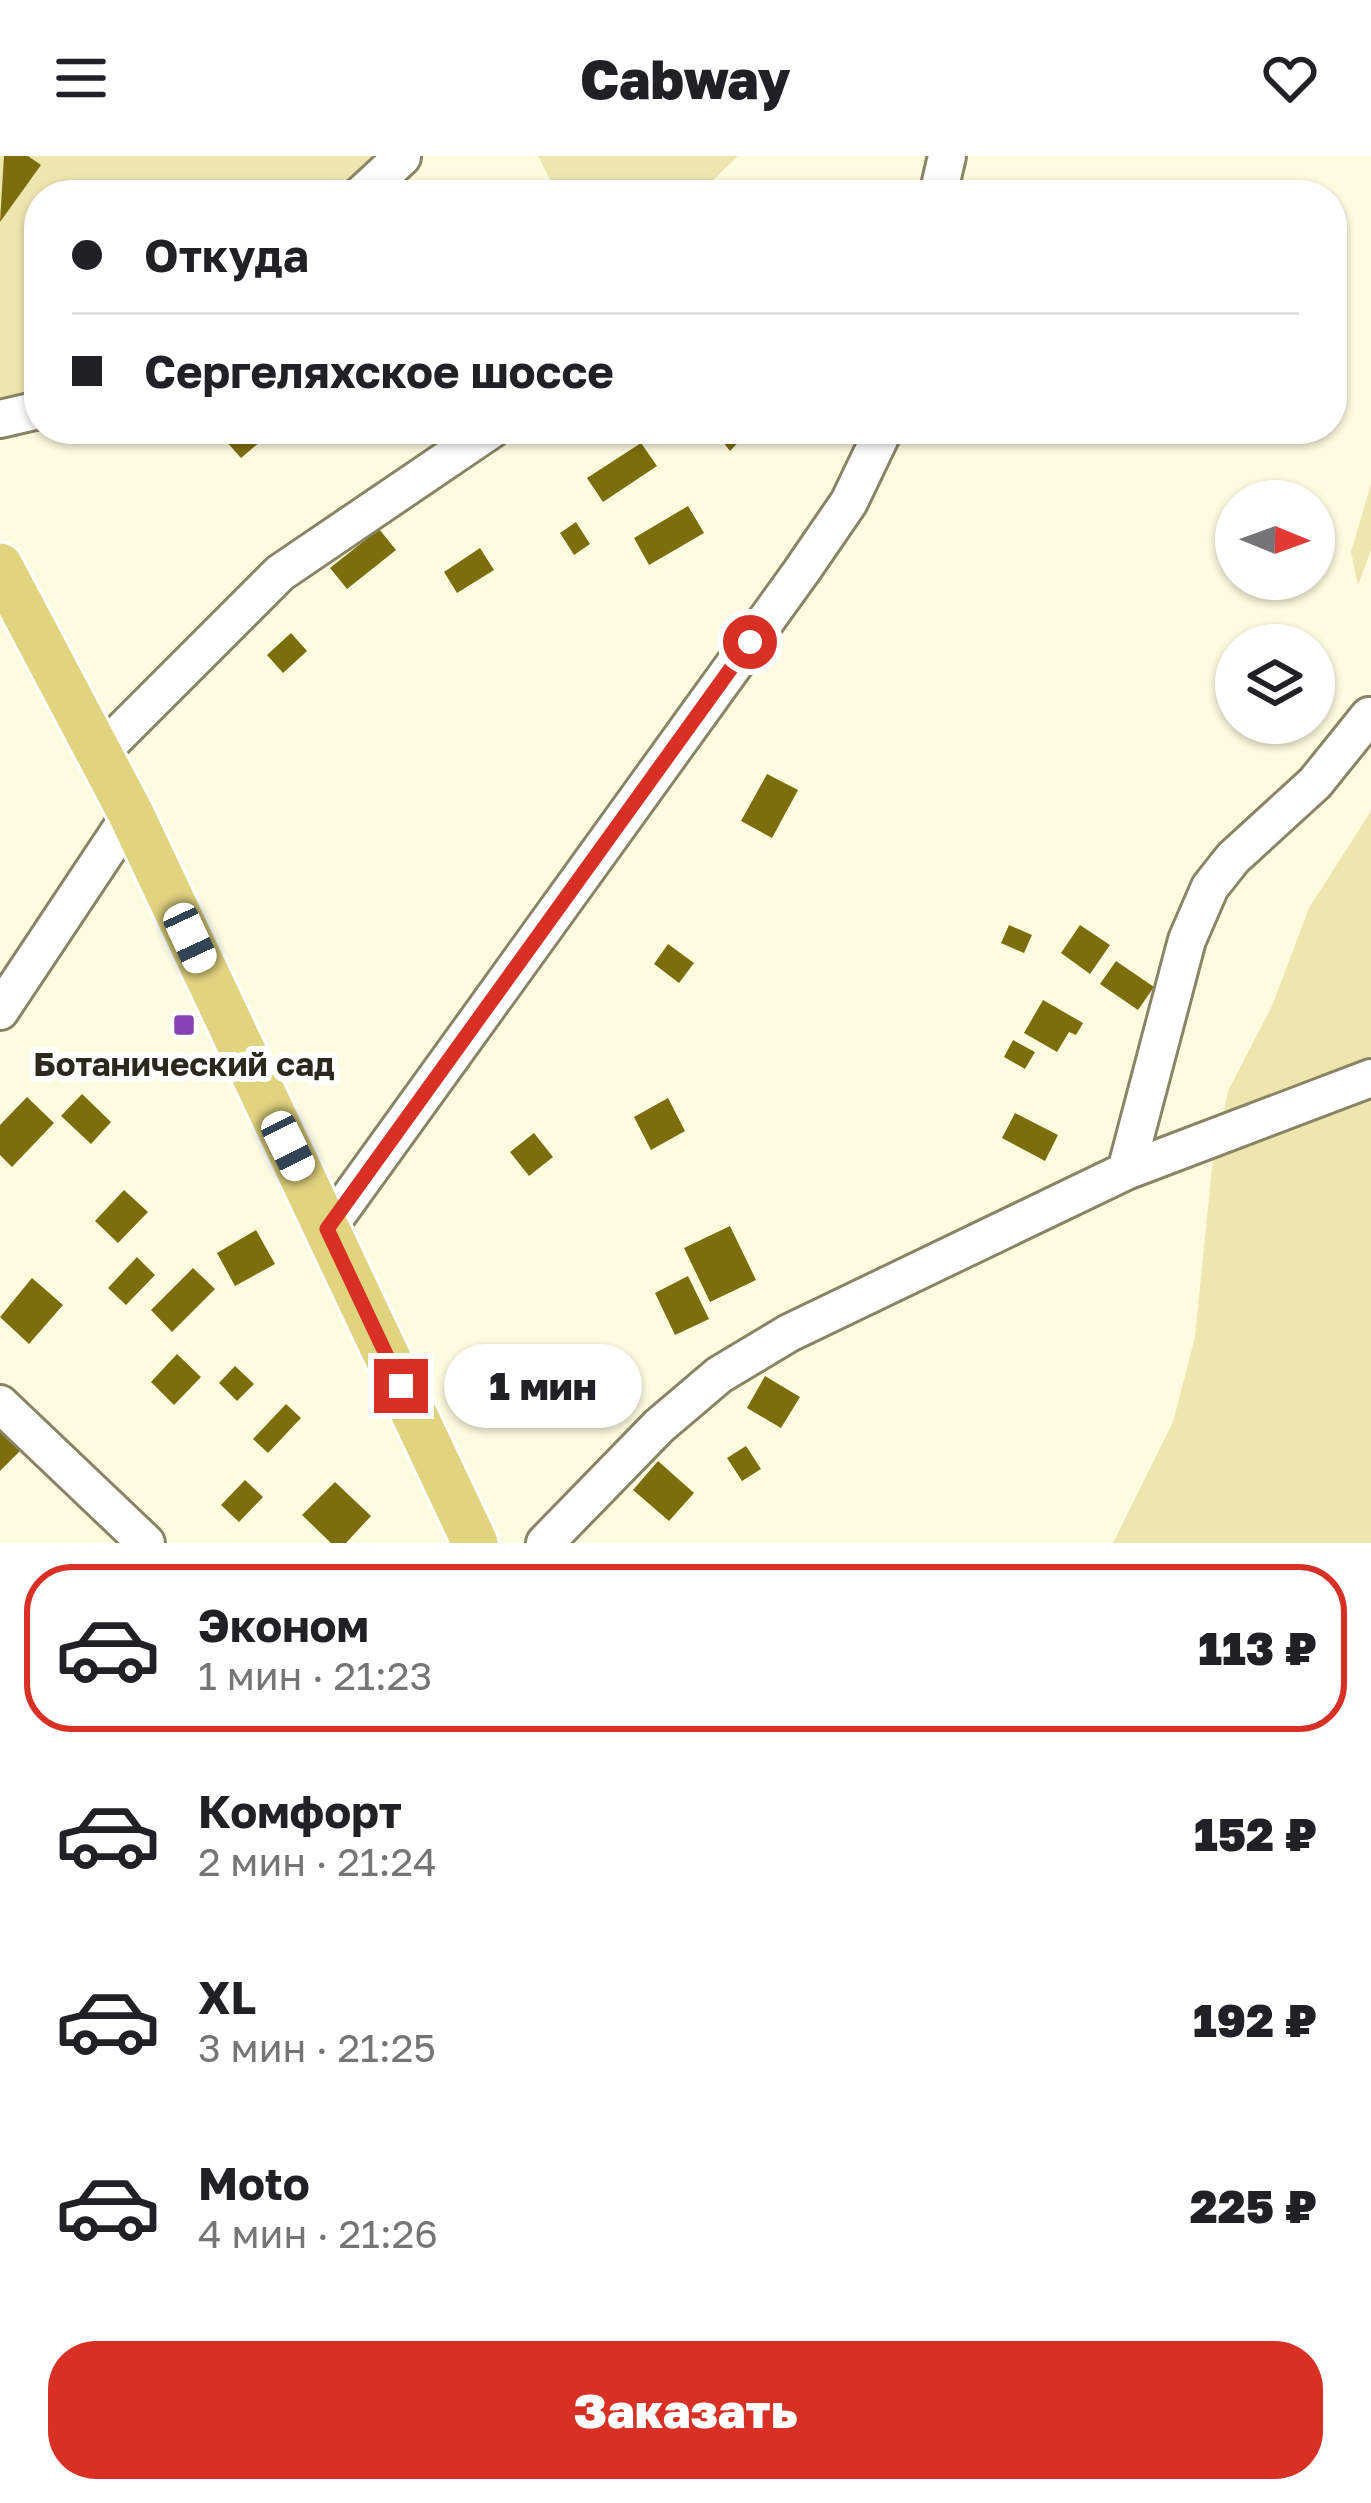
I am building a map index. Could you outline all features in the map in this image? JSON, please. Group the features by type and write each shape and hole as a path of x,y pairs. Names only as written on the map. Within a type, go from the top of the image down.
{"main road":[{"path":"0,566 131,814 475,1543"}],"street":[{"path":"377,180 402,157"},
{"path":"99,754 280,573 470,444"},
{"path":"327,1229 813,555 849,502 877,444"},
{"path":"1126,1171 1187,940 1210,887 1315,783 1369,716"},
{"path":"0,1011 131,814"},
{"path":"544,1543 659,1426 719,1375 789,1333 1126,1171 1371,1078"},
{"path":"0,1404 146,1543"}],"shaded area":[{"path":"0,156 409,156 371,180 24,180 24,401 0,400"},
{"path":"538,156 738,156 713,180 550,180"},
{"path":"1371,484 1371,550 1358,585 1351,552"},
{"path":"1371,811 1371,1543 1113,1543 1173,1422 1195,1337 1212,1168 1228,1091 1272,1006 1309,908"}],"building":[{"path":"4,156 28,156 41,165 30,180 24,180 24,189 0,222"},
{"path":"229,444 257,444 241,458"},
{"path":"639,444 657,466 603,502 587,478"},
{"path":"688,506 704,533 649,565 634,538"},
{"path":"576,522 590,544 574,555 560,533"},
{"path":"379,529 396,550 347,589 330,568"},
{"path":"480,548 494,570 457,593 444,572"},
{"path":"291,633 307,651 283,673 267,655"},
{"path":"767,774 798,790 772,838 741,821"},
{"path":"1009,925 1032,935 1024,953 1001,943"},
{"path":"1080,925 1110,945 1090,974 1061,953"},
{"path":"668,944 694,963 679,983 654,964"},
{"path":"1116,961 1154,987 1138,1010 1100,984"},
{"path":"1043,1000 1083,1023 1076,1035 1069,1032 1057,1052 1024,1033"},
{"path":"1013,1040 1035,1052 1025,1069 1004,1057"},
{"path":"82,1094 111,1122 91,1144 61,1116"},
{"path":"27,1097 54,1123 12,1167 0,1155 0,1125"},
{"path":"668,1098 685,1131 651,1150 634,1117"},
{"path":"1015,1113 1058,1135 1045,1161 1002,1138"},
{"path":"534,1133 553,1157 529,1176 510,1152"},
{"path":"124,1190 148,1212 118,1243 95,1221"},
{"path":"730,1226 756,1280 710,1302 684,1248"},
{"path":"256,1230 275,1264 235,1286 217,1253"},
{"path":"137,1257 155,1275 126,1305 108,1288"},
{"path":"193,1268 215,1289 172,1332 151,1310"},
{"path":"688,1276 709,1319 675,1335 655,1293"},
{"path":"32,1278 63,1305 29,1344 0,1317"},
{"path":"177,1354 201,1377 174,1405 151,1382"},
{"path":"235,1366 254,1384 237,1401 219,1383"},
{"path":"765,1376 800,1397 781,1428 747,1408"},
{"path":"286,1404 301,1418 268,1453 253,1439"},
{"path":"0,1423 24,1447 0,1471"},
{"path":"746,1446 761,1469 742,1481 727,1458"},
{"path":"658,1461 694,1493 669,1521 633,1490"},
{"path":"245,1480 263,1497 239,1522 221,1505"},
{"path":"335,1482 371,1516 346,1543 331,1543 302,1515"}],"place":[{"name":"Ботанический сад","path":"184,1025"}],"route":[{"path":"401,1386 327,1229 750,642"}]}
